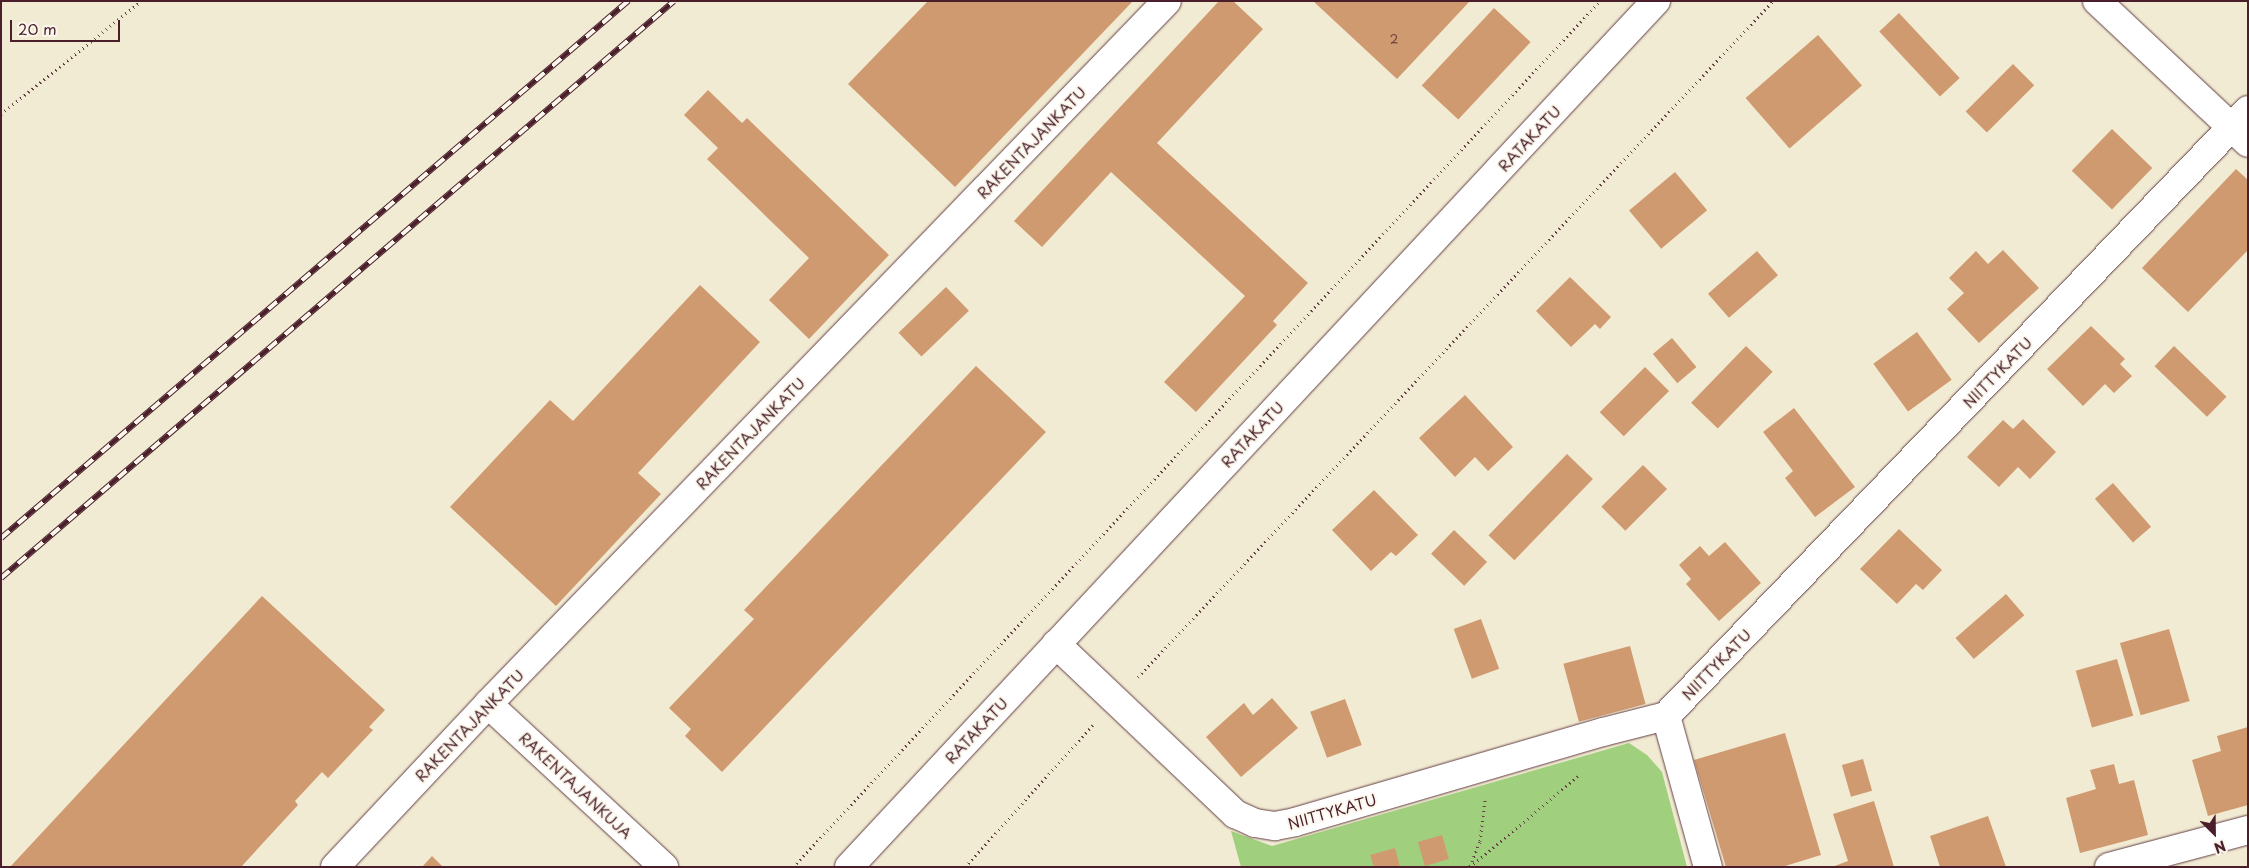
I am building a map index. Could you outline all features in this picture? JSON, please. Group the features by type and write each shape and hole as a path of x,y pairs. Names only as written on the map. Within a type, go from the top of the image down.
{"street":[{"name":"RAKENTAJANKATU","path":"335,867 488,704 1167,1"},
{"name":"RATAKATU","path":"850,867 1656,1"},
{"path":"2097,1 2242,127"},
{"name":"NIITTYKATU","path":"1056,644 1234,814 1256,824 1274,826 1295,822 1603,732 1666,716 2242,127"},
{"name":"RAKENTAJANKUJA","path":"488,704 664,867"},
{"path":"1666,716 1708,867"},
{"path":"2109,867 2248,830"}],"path":[{"path":"1,114 140,1"},
{"path":"793,867 1600,1"},
{"path":"965,867 1116,700 1773,1"},
{"path":"1470,867 1480,841 1484,810 1486,766"},
{"path":"1470,867 1584,771"}],"green space":[{"path":"1629,743 1647,755 1662,772 1687,867 1241,867 1231,831 1272,846"}],"building":[{"path":"928,1 1133,1 955,187 848,84"},
{"path":"1219,1 1233,1 1263,29 1157,143 1308,283 1273,321 1277,325 1196,412 1164,382 1245,296 1111,172 1042,247 1014,221"},
{"path":"1313,1 1470,1 1397,79"},
{"path":"1494,8 1531,42 1458,120 1422,86"},
{"path":"1899,13 1960,78 1940,97 1879,31"},
{"path":"1818,35 1862,86 1790,149 1746,98"},
{"path":"2013,64 2034,85 1987,133 1966,111"},
{"path":"708,90 742,123 747,118 889,255 809,339 769,300 809,258 707,159 718,148 684,115"},
{"path":"2112,129 2152,168 2112,210 2072,171"},
{"path":"2236,169 2248,180 2248,250 2188,312 2142,268"},
{"path":"1675,172 1707,210 1661,249 1629,211"},
{"path":"2003,250 2039,288 1979,343 1947,309 1964,293 1949,278 1976,251 1988,264"},
{"path":"1757,251 1778,275 1729,318 1708,294"},
{"path":"1570,277 1611,317 1600,329 1595,324 1571,347 1536,311"},
{"path":"700,285 760,342 638,473 661,494 556,606 450,507 550,400 573,421"},
{"path":"946,287 969,311 921,357 899,333"},
{"path":"2091,326 2125,359 2120,364 2132,376 2114,393 2105,384 2083,406 2047,369"},
{"path":"1917,332 1952,380 1908,411 1873,364"},
{"path":"1672,338 1696,367 1677,383 1653,354"},
{"path":"1746,346 1773,372 1718,429 1691,403"},
{"path":"2174,346 2227,397 2207,417 2155,366"},
{"path":"976,366 1046,432 722,772 685,736 691,729 669,708 754,619 744,610"},
{"path":"1645,367 1669,391 1624,436 1600,412"},
{"path":"1465,395 1513,447 1488,471 1475,457 1455,477 1419,438"},
{"path":"1794,408 1855,487 1815,517 1785,478 1793,471 1763,432"},
{"path":"2023,419 2056,452 2030,479 2018,467 1999,487 1967,457 2003,420 2013,429"},
{"path":"1567,454 1593,479 1514,560 1489,535"},
{"path":"1643,465 1667,489 1625,531 1601,507"},
{"path":"2113,483 2151,527 2133,543 2095,499"},
{"path":"1374,490 1418,535 1396,556 1391,552 1371,571 1332,530"},
{"path":"1899,529 1942,570 1923,590 1916,584 1897,604 1860,569"},
{"path":"1454,530 1487,562 1464,586 1431,554"},
{"path":"1725,542 1761,583 1719,621 1686,584 1691,579 1679,565 1700,546 1709,556"},
{"path":"2006,594 2024,615 1974,659 1955,638"},
{"path":"262,596 385,710 369,727 373,730 328,778 322,772 295,801 298,805 241,867 10,867"},
{"path":"1481,619 1499,669 1472,679 1454,629"},
{"path":"2169,629 2190,701 2141,715 2120,643"},
{"path":"1630,646 1646,704 1579,722 1563,664"},
{"path":"2117,659 2133,716 2092,728 2076,671"},
{"path":"1272,698 1298,728 1241,777 1206,737 1244,703 1253,715"},
{"path":"1345,699 1362,745 1327,758 1310,712"},
{"path":"2248,727 2248,805 2208,816 2192,760 2221,751 2217,736"},
{"path":"1785,733 1821,855 1782,867 1726,867 1694,760"},
{"path":"1863,759 1872,791 1851,797 1842,765"},
{"path":"2114,764 2119,784 2134,780 2148,835 2080,853 2066,798 2096,789 2090,770"},
{"path":"1874,801 1894,867 1832,867 1848,861 1833,814"},
{"path":"1988,816 2006,867 1940,867 1930,836"},
{"path":"1442,835 1449,859 1425,866 1418,842"},
{"path":"1395,848 1400,867 1374,867 1370,855"},
{"path":"432,856 443,867 422,867"}],"railway":[{"path":"1,538 628,1"},
{"path":"1,578 674,1"}]}
